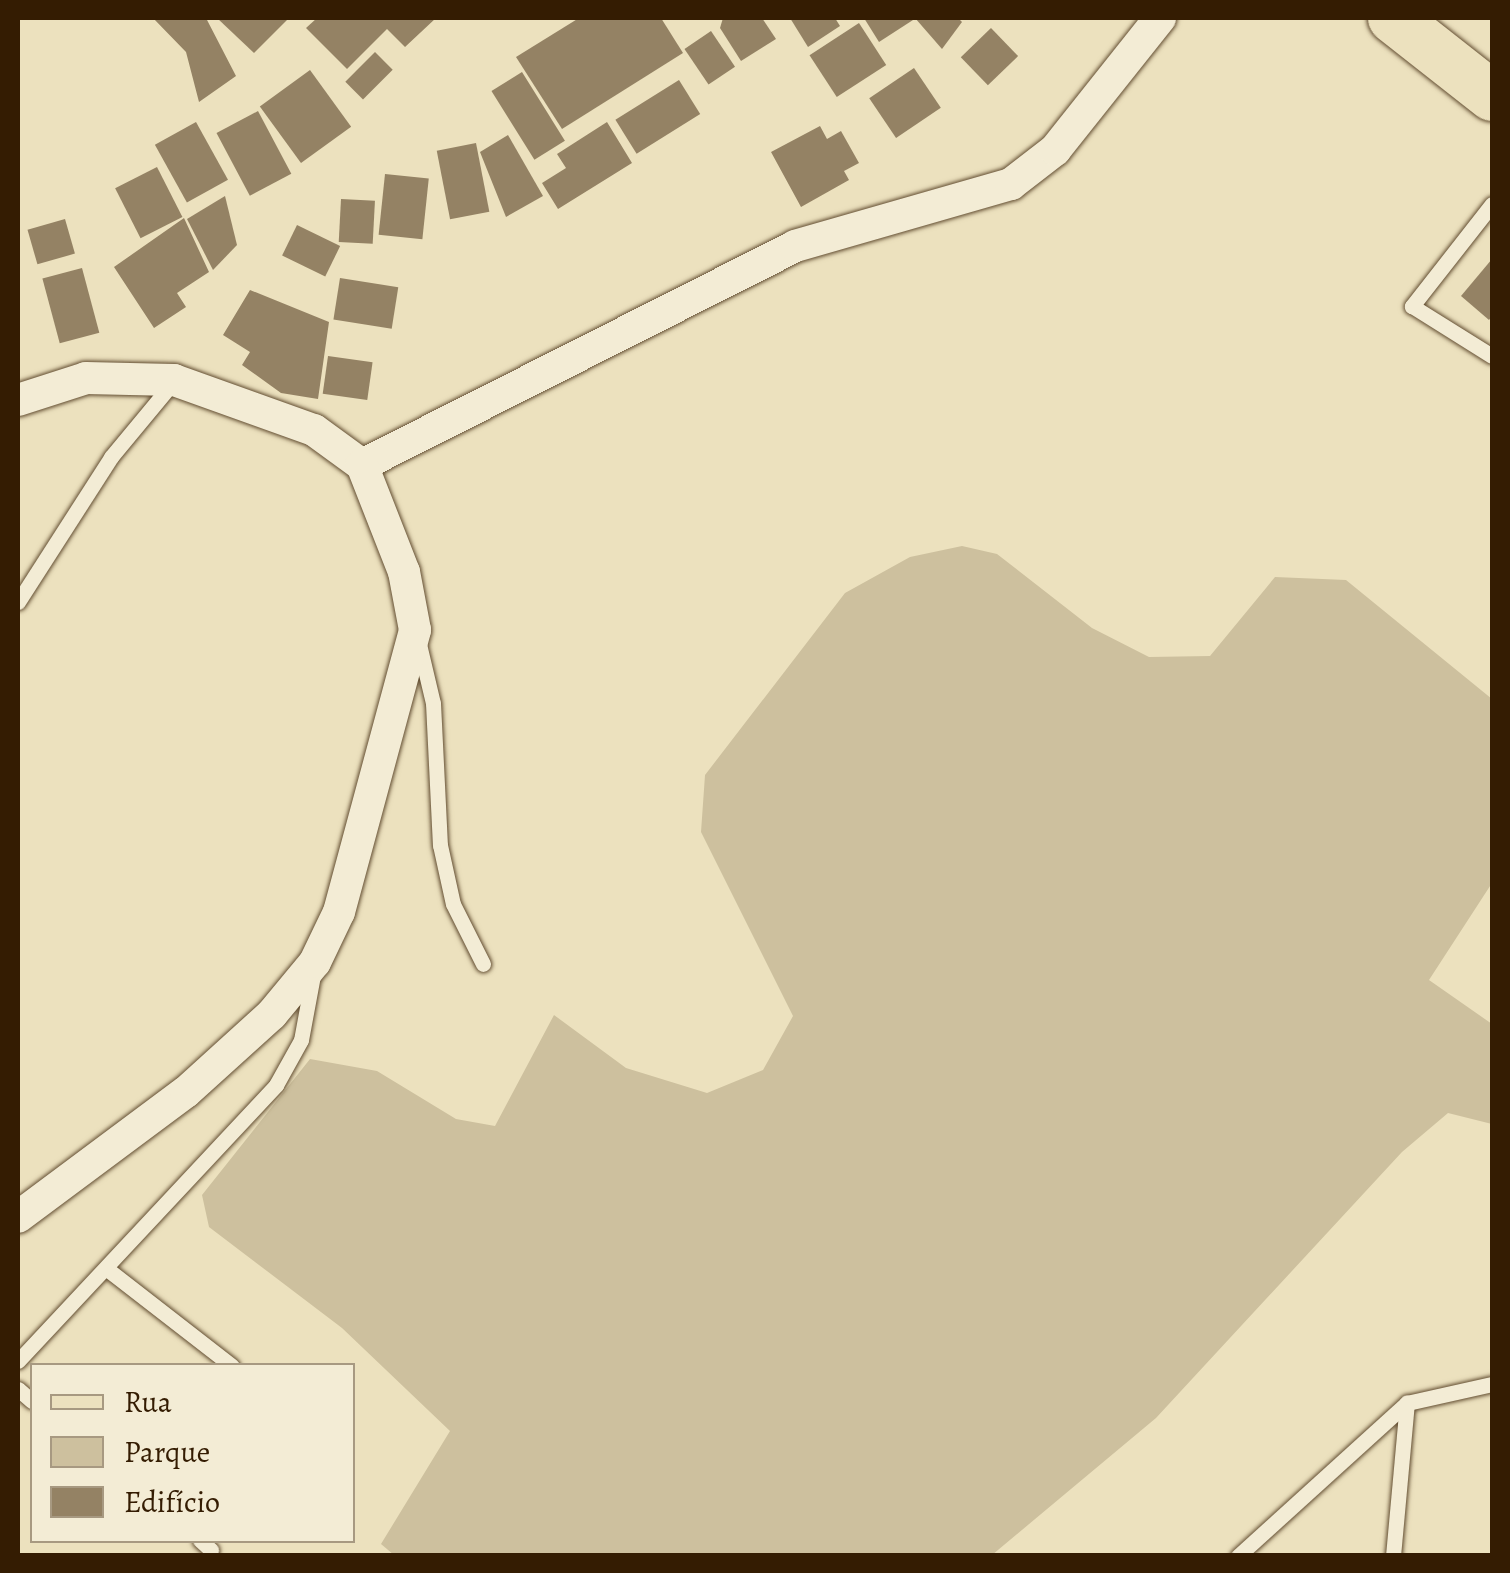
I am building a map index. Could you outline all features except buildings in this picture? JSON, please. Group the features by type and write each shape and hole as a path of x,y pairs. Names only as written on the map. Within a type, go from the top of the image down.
{"main road":[{"path":"1393,18 1492,96"}],"street":[{"path":"362,465 796,246 1010,184 1055,150 1160,18"},
{"path":"18,400 86,378 174,380 314,430 362,465 404,572 414,630 363,839 315,962 186,1092 18,1217"}],"lane":[{"path":"1492,204 1412,306 1492,356"},
{"path":"18,602 174,380"},
{"path":"414,630 433,702 440,845 453,904 483,964"},
{"path":"18,1361 276,1085 301,1040 315,962"},
{"path":"107,1269 228,1363"},
{"path":"1238,1556 1407,1403 1492,1384"},
{"path":"1393,1556 1407,1403"}],"green space":[{"path":"962,546 997,554 1092,628 1149,657 1210,656 1275,577 1346,580 1492,699 1492,883 1429,980 1492,1024 1492,1124 1448,1113 1402,1152 1156,1418 992,1555 394,1555 381,1544 450,1431 342,1328 209,1227 202,1195 310,1059 377,1071 456,1119 495,1126 554,1015 626,1068 707,1093 763,1070 793,1016 701,832 705,775 845,593 910,557"}]}
